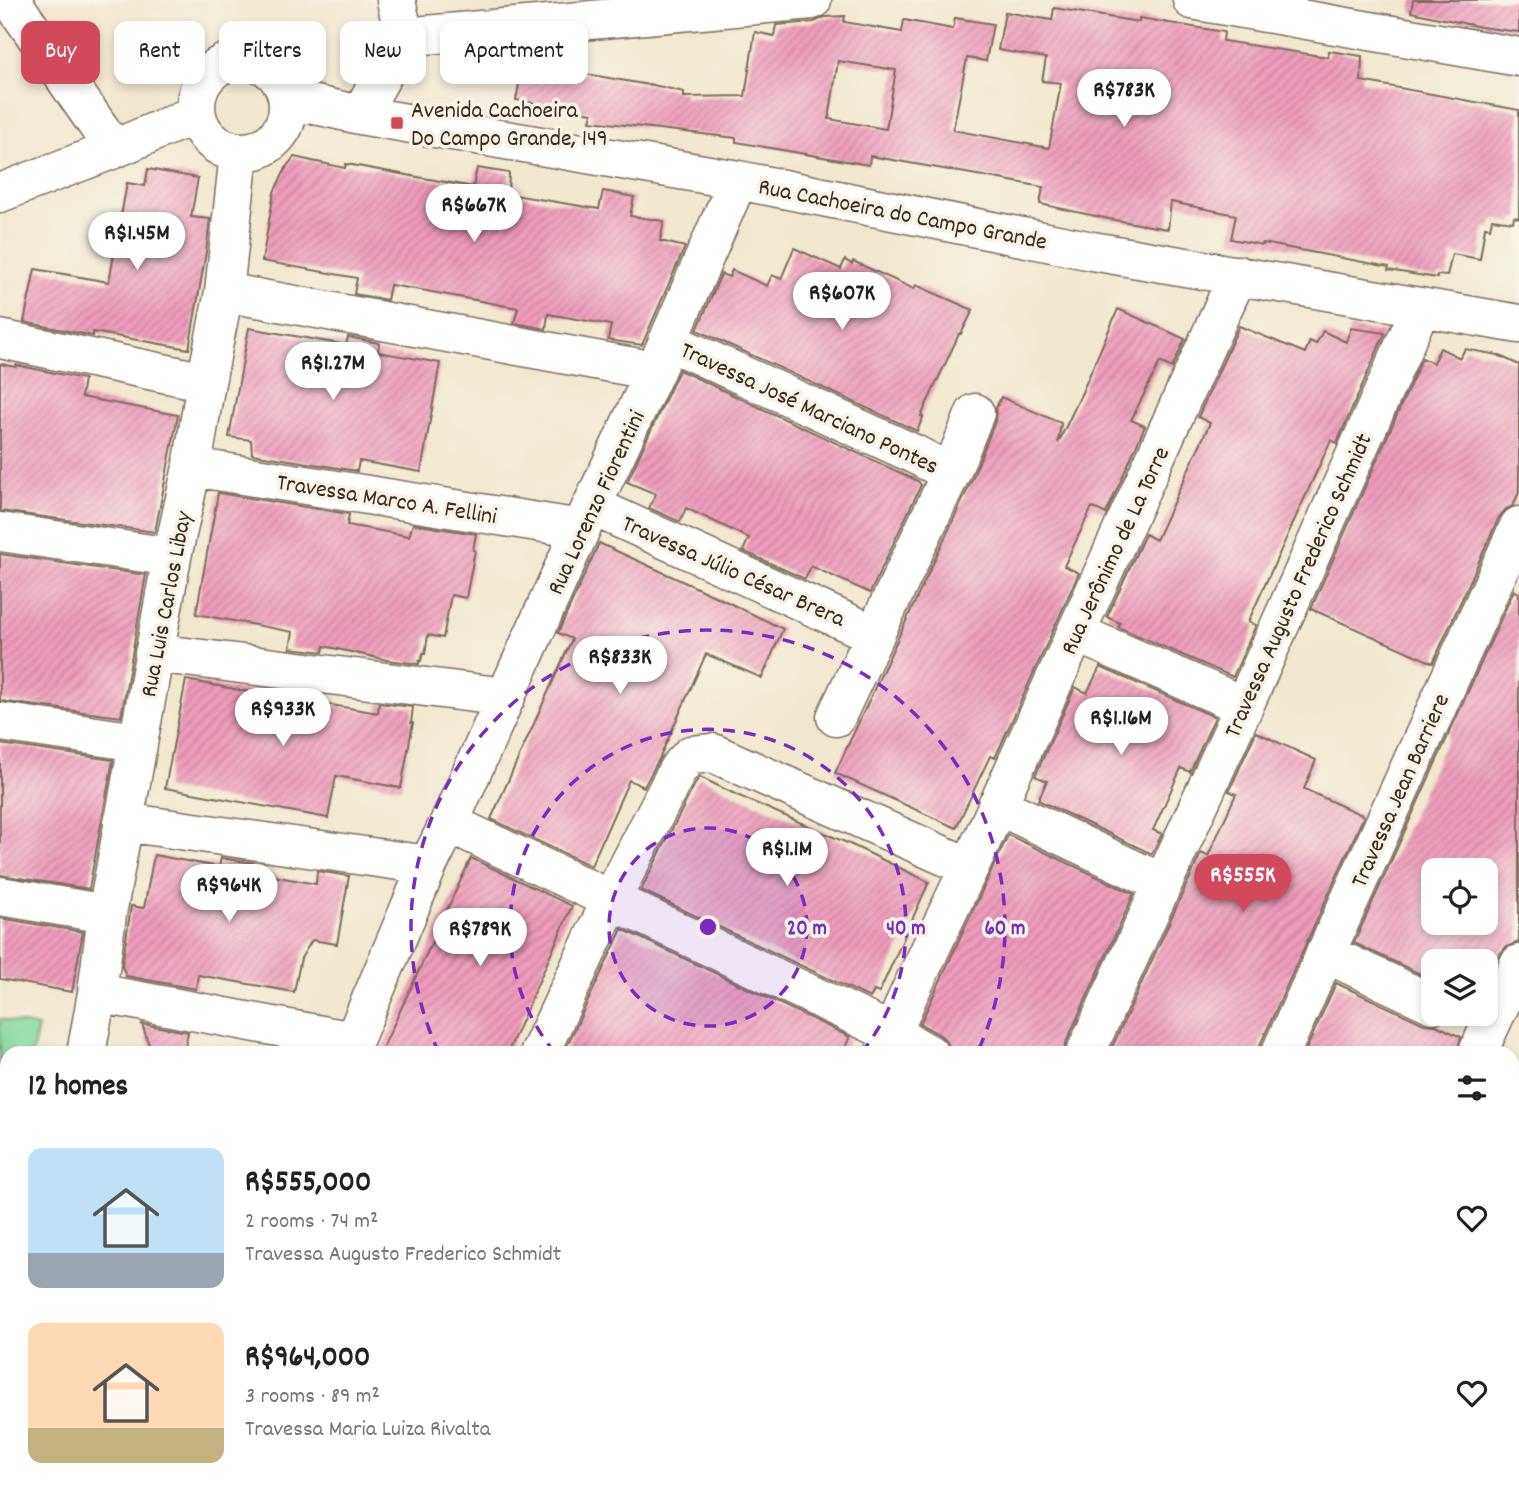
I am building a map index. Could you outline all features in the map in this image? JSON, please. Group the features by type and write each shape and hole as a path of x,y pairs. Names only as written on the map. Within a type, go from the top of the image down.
{"street":[{"path":"396,0 401,21"},
{"path":"426,35 812,0"},
{"path":"1192,0 1519,57"},
{"path":"15,1 114,149"},
{"path":"245,59 265,65 281,79 289,99 287,120 277,138 260,150 239,153 219,147 204,133 195,114 197,93 207,75 224,63 245,59"},
{"path":"360,115 377,84"},
{"name":"Rua Cachoeira do Campo Grande","path":"289,99 360,115 738,180 1092,251 1519,324"},
{"path":"0,193 195,114"},
{"name":"Rua Luis Carlos Libay","path":"87,1046 123,822 224,292 239,153"},
{"name":"Rua Lorenzo Fiorentini","path":"351,1046 428,865 662,356 738,180"},
{"name":"Rua Jerônimo de La Torre","path":"888,1043 1238,275"},
{"name":"Travessa José Marciano Pontes","path":"224,292 662,356 912,453 951,473"},
{"name":"Travessa Augusto Frederico Schmidt","path":"1089,1046 1244,706 1421,307"},
{"path":"0,339 205,382"},
{"path":"836,717 951,473 975,413"},
{"name":"Travessa Marco A. Fellini","path":"192,467 587,517"},
{"name":"Travessa Júlio César Brera","path":"587,517 875,635"},
{"name":"Travessa Jean Barriere","path":"1284,1046 1325,953 1509,574 1519,526"},
{"path":"0,532 172,557"},
{"path":"1076,633 1244,706"},
{"path":"154,653 506,697"},
{"path":"0,722 138,741"},
{"path":"544,1046 611,900 678,769 691,755 713,753 969,867"},
{"path":"997,805 1163,883"},
{"path":"123,822 428,865"},
{"path":"449,823 611,900 888,1043"},
{"path":"0,896 107,914"},
{"path":"1325,953 1421,998"},
{"path":"1465,1026 1482,1042 1519,964"},
{"path":"97,993 346,1046"}],"green space":[{"path":"0,1019 38,1027 34,1046 0,1046"}],"building":[{"path":"1413,0 1519,0 1519,32 1411,12"},
{"path":"1054,8 1139,22 1139,18 1224,32 1223,41 1328,57 1329,51 1362,56 1361,81 1519,110 1519,218 1514,217 1513,222 1492,219 1490,228 1485,227 1480,259 1452,254 1447,276 1437,275 1437,278 1231,239 1236,215 1171,202 1168,229 1040,204 1043,187 870,156 869,165 736,142 736,138 590,121 592,113 516,100 519,84 588,84 588,74 684,92 684,97 745,96 755,32 774,36 776,25 845,16 844,22 902,32 904,20 953,29 955,18 993,24 986,61 967,58 953,130 1049,148 1061,83 1042,81 1046,58 998,50 1005,12 1052,20","holes":["838,61 896,70 886,129 829,119"]},
{"path":"294,157 345,168 346,164 473,187 477,168 509,173 508,194 599,209 603,191 634,197 630,216 664,221 660,241 685,247 642,345 608,340 611,325 548,314 546,329 514,323 518,308 421,290 390,285 387,300 354,294 357,278 262,261 274,192"},
{"path":"148,169 198,178 191,217 210,219 189,349 93,332 93,336 24,322 35,269 109,282 127,183 145,186"},
{"path":"794,248 841,269 845,260 852,264 853,261 914,289 916,285 973,310 921,416 923,417 917,431 697,330 721,274 729,277 732,270 767,286 772,275 781,279"},
{"path":"1118,309 1185,339 1172,368 1160,362 1131,420 1145,426 1106,514 1092,507 1064,566 1079,573 995,758 990,756 956,828 835,773 971,482 995,421 996,408 1001,397 1061,423 1058,443"},
{"path":"1239,326 1305,353 1310,341 1316,344 1323,331 1346,342 1351,328 1385,333 1337,443 1331,440 1248,622 1256,625 1233,677 1118,627 1120,623 1107,617 1145,534 1156,540 1210,423 1198,417"},
{"path":"249,328 346,345 348,337 379,343 378,352 440,363 421,472 359,461 357,471 252,454 251,440 229,437"},
{"path":"1440,348 1460,358 1465,349 1498,355 1519,365 1519,492 1513,506 1499,517 1433,663 1311,609 1422,358 1433,363"},
{"path":"0,364 84,379 81,397 178,415 155,532 0,511"},
{"path":"679,370 918,481 921,485 870,593 811,566 805,579 743,551 749,538 686,508 680,522 649,508 656,494 627,482"},
{"path":"218,493 349,514 347,525 409,536 413,524 476,534 466,598 451,595 443,638 428,635 425,654 423,653 419,664 324,646 323,652 290,648 293,632 196,614"},
{"path":"599,543 783,629 762,678 706,654 644,787 629,780 591,866 491,819 572,639 558,633"},
{"path":"0,554 146,575 121,717 0,701"},
{"path":"1514,590 1519,593 1519,942 1506,947 1498,957 1498,949 1421,949 1421,974 1354,943"},
{"path":"1100,667 1215,717 1190,772 1181,768 1153,830 1162,834 1152,854 1038,800 1047,781 1035,776 1075,687 1087,693"},
{"path":"186,680 282,698 283,691 315,695 314,702 378,713 379,703 413,707 413,723 401,788 336,776 328,818 165,788"},
{"path":"1256,732 1316,760 1304,789 1364,816 1260,1046 1113,1046 1201,853 1208,856 1236,794 1229,791"},
{"path":"0,744 113,760 89,889 0,875"},
{"path":"700,777 929,882 879,993 874,991 870,998 641,890"},
{"path":"1008,835 1134,894 1065,1046 949,1046 940,1035 920,1024"},
{"path":"154,855 219,867 221,858 254,863 252,872 316,884 317,871 349,876 337,944 312,940 301,958 294,992 198,975 196,989 126,976 122,966 131,906 144,908"},
{"path":"471,858 572,906 511,1046 384,1046"},
{"path":"0,918 83,932 72,992 0,979"},
{"path":"622,929 850,1037 846,1046 567,1046"},
{"path":"1336,983 1421,1023 1421,1026 1438,1026 1461,1037 1458,1046 1308,1046"},
{"path":"142,1024 188,1032 185,1046 149,1046"}],"place":[{"name":"Avenida Cachoeira Do Campo Grande, 149","path":"397,123"}]}
